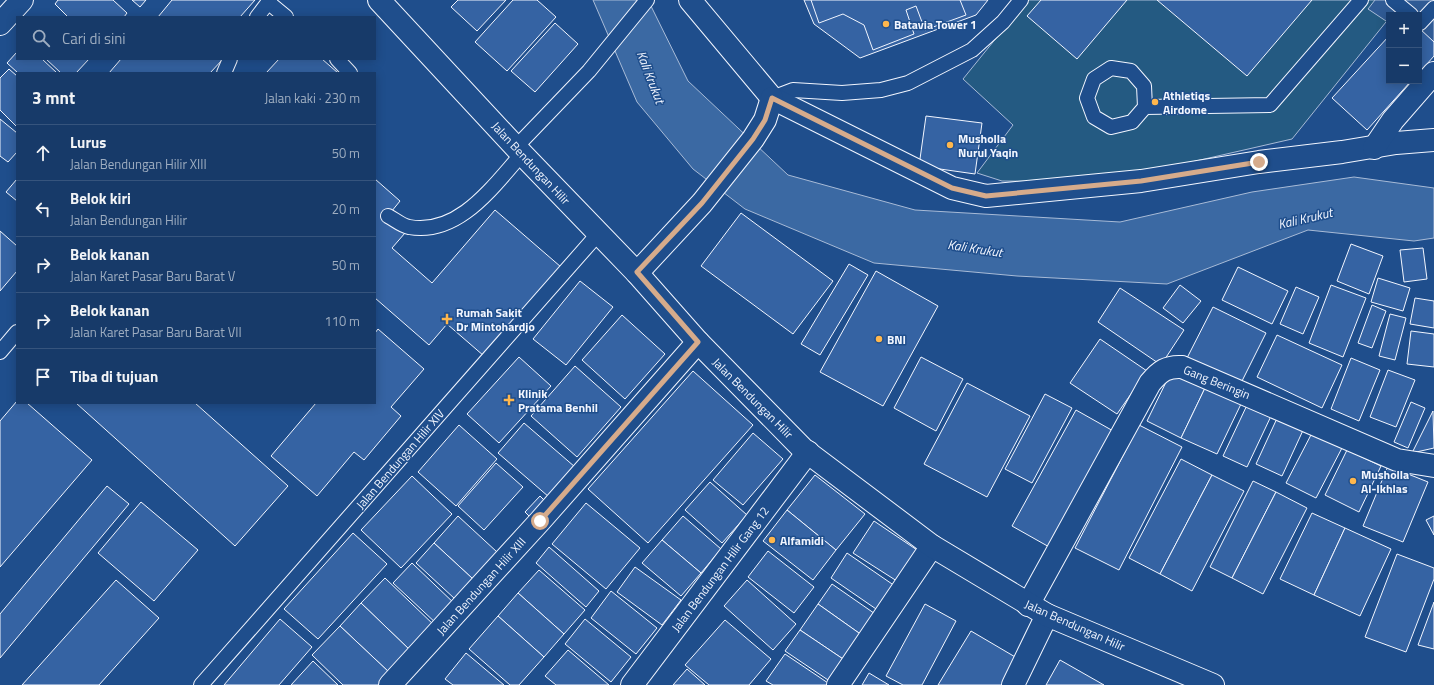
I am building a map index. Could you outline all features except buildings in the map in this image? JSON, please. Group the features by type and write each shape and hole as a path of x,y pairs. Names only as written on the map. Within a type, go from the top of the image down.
{"street":[{"name":"Jalan Bendungan Hilir","path":"379,0 598,234 637,272 698,342 808,452 932,546 1038,610 1213,685"},
{"path":"690,0 772,98 952,188 986,196 1141,181 1259,162 1374,148 1396,143 1434,140"},
{"path":"0,24 18,1"},
{"path":"1374,148 1393,120 1434,72"},
{"path":"637,272 702,203 753,139 765,120 772,98"},
{"name":"Jalan Bendungan Hilir XIII","path":"390,685 540,521 698,342"},
{"name":"Gang Beringin","path":"1038,610 1150,382 1158,373 1171,366 1182,367 1240,391 1397,460 1434,466"},
{"name":"Jalan Bendungan Hilir Gang 12","path":"632,685 808,452"},
{"path":"838,685 932,546"},
{"path":"1013,685 1038,610"}],"lane":[{"path":"388,216 408,227 427,227 448,222 465,213 483,197 519,150 589,71 647,0"},
{"path":"772,98 792,90 842,93 881,90 908,83 972,50 1003,22 1021,0"},
{"path":"1145,107 1144,86 1131,71 1111,68 1094,79 1087,98 1094,117 1111,127 1132,122 1145,107 1270,106 1361,0"},
{"path":"1393,0 1407,12"},
{"path":"258,16 269,1 285,16"},
{"path":"1422,21 1434,8"},
{"path":"224,72 230,60"},
{"path":"338,60 349,72"},
{"name":"Jalan Bendungan Hilir XIV","path":"201,685 598,234"},
{"path":"0,352 16,333"}],"shaded area":[{"name":"Athletiqs Airdome","path":"1027,0 1434,0 1422,12 1386,12 1386,22 1292,139 1104,182 1002,181 977,173 1013,125 963,79"},
{"path":"1375,0 1434,0 1434,42 1422,45 1422,12 1386,12 1386,21 1368,9"}],"water":[{"name":"Kali Krukut","path":"593,0 648,0 688,81 788,175 915,210 1120,222 1252,192 1354,177 1434,188 1434,238 1414,241 1308,230 1167,284 1017,276 874,263 745,209 693,169 637,102"}],"place":[{"name":"Batavia Tower 1","path":"886,24"},
{"name":"Athletiqs Airdome","path":"1155,102"},
{"name":"Musholla Nurul Yaqin","path":"950,145"},
{"name":"Rumah Sakit Dr Mintohardjo","path":"447,319"},
{"name":"BNI","path":"879,339"},
{"name":"Klinik Pratama Benhil","path":"509,400"},
{"name":"Musholla Al-Ikhlas","path":"1353,481"},
{"name":"Alfamidi","path":"772,540"}],"route":[{"path":"540,521 698,342 637,272 702,203 753,139 765,120 772,98 952,188 986,196 1141,181 1259,162"}]}
